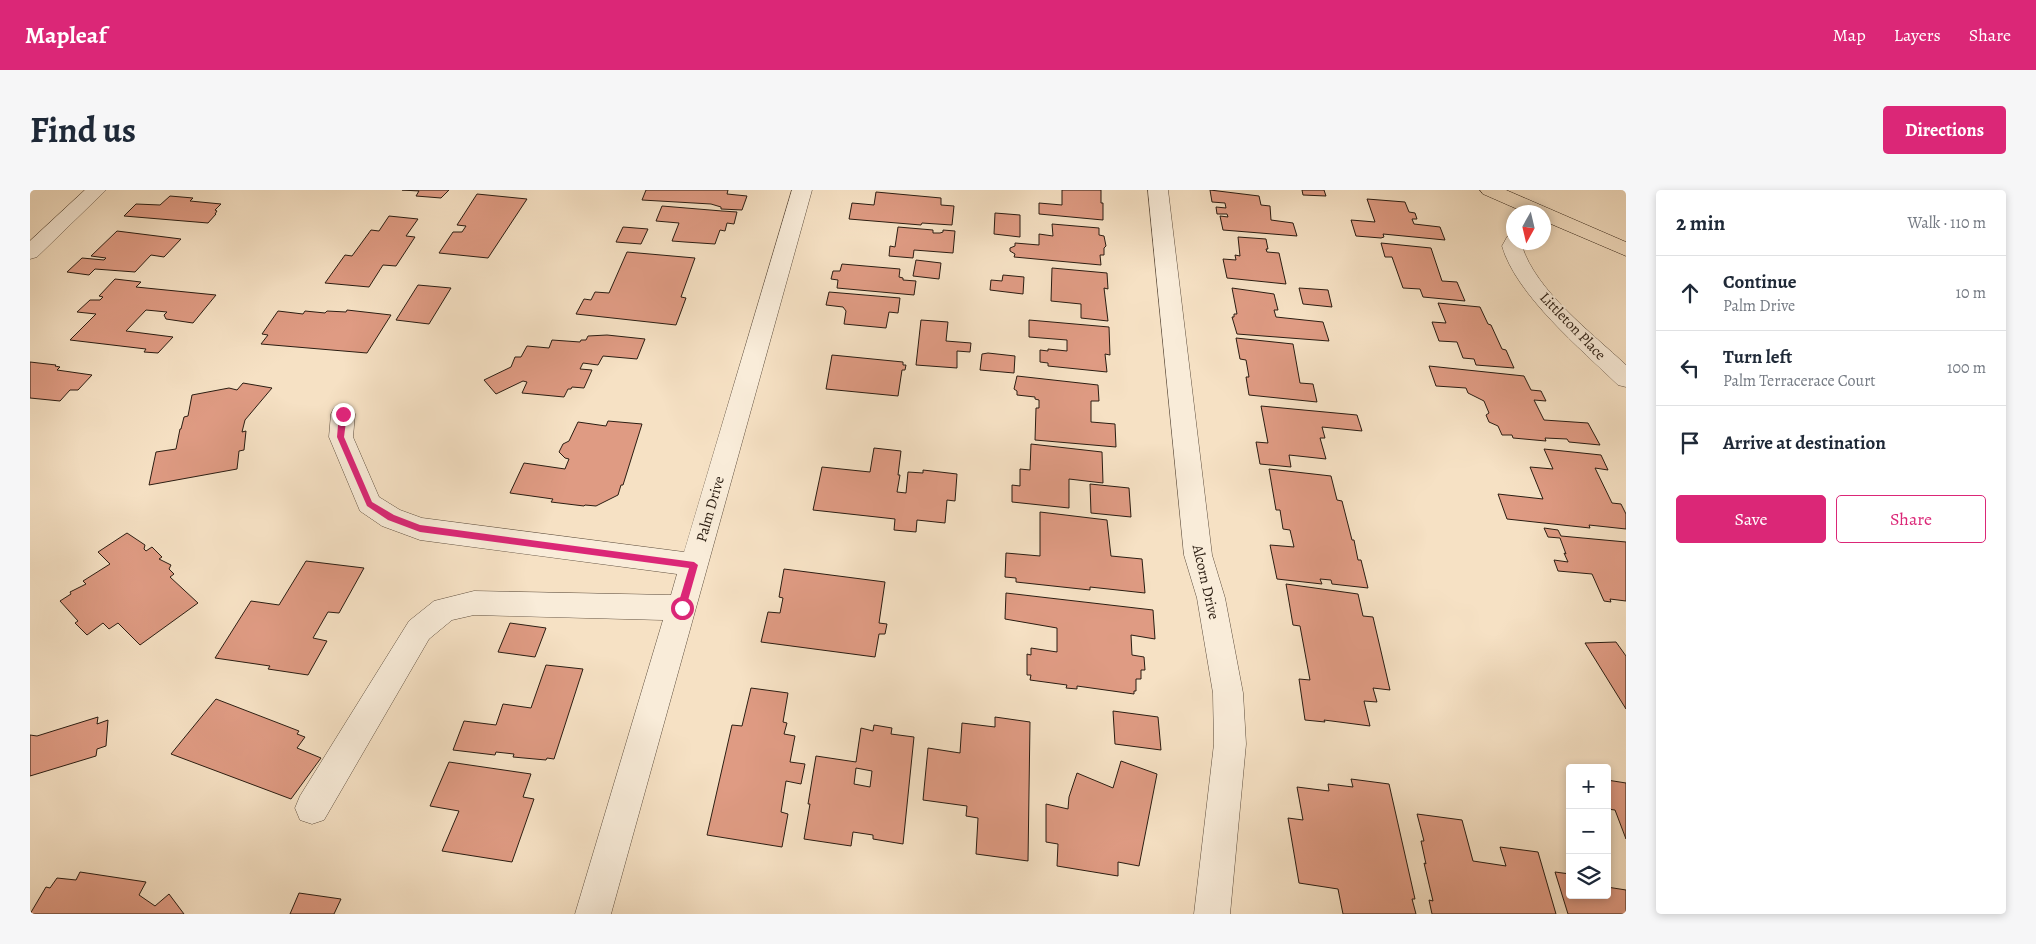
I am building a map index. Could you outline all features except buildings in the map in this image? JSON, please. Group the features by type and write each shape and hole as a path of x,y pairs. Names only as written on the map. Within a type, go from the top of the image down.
{"main road":[{"path":"1490,190 1524,205"},
{"path":"1551,217 1626,250"}],"street":[{"path":"30,252 96,190"},
{"name":"Palm Drive","path":"593,914 802,190"},
{"name":"Alcorn Drive","path":"1158,190 1198,555 1211,598 1228,693 1230,744 1212,914"},
{"name":"Littleton Place","path":"1513,250 1515,256 1544,299 1626,379"},
{"path":"343,414 341,437 369,504 391,518 420,528 694,565"},
{"path":"312,808 419,630 444,610 474,604 682,608"}],"route":[{"path":"343,414 341,437 369,504 391,518 420,528 694,565 682,608"}]}
